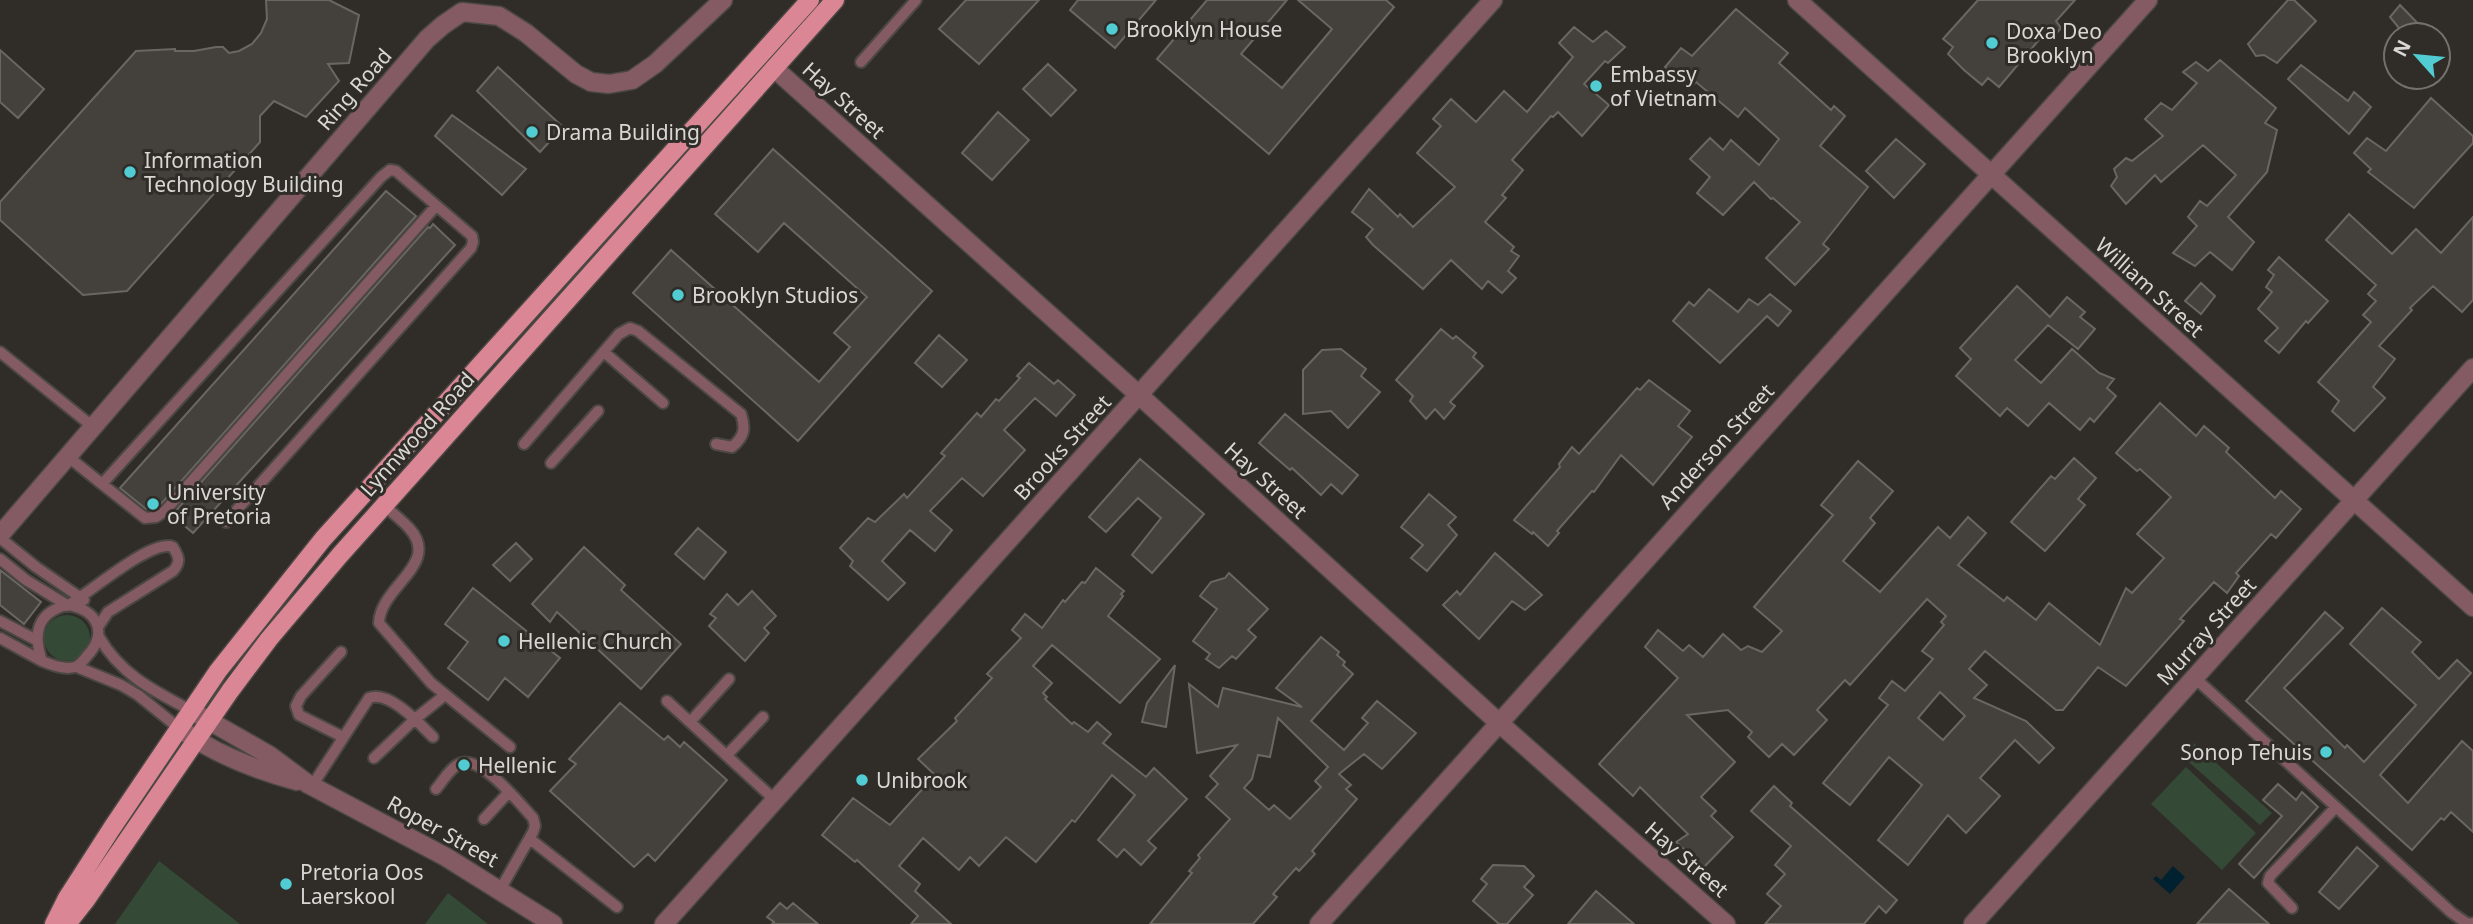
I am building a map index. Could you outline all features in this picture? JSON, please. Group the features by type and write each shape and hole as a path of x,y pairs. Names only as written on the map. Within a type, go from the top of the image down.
{"main road":[{"name":"Lynnwood Road","path":"54,924 106,836 192,711 256,622 323,539 810,0"},
{"name":"Lynnwood Road","path":"67,924 208,721 269,639 384,505 835,0"}],"street":[{"name":"Ring Road","path":"0,537 66,455 142,371 427,39 443,25 462,12 499,16 526,33 576,74 591,82 609,84 632,80 654,64 723,0"},
{"name":"Brooks Street","path":"664,924 1493,0"},
{"name":"William Street","path":"1797,0 2473,607"},
{"name":"Anderson Street","path":"1319,924 2148,0"},
{"name":"Hay Street","path":"774,68 1498,722 1726,924"},
{"name":"Murray Street","path":"1973,924 2473,368"},
{"name":"Roper Street","path":"192,711 269,755 310,785 446,857 553,924"},
{"name":"Roper Street","path":"180,729 195,740 262,770 310,785"}],"lane":[{"path":"861,62 916,0"},
{"path":"102,484 381,177 390,170 397,171 472,236 471,248 226,522"},
{"path":"66,455 145,518 156,517 165,511 436,206"},
{"path":"524,444 624,330 630,328 638,331 741,414 745,426 742,438 732,447 716,444"},
{"path":"0,352 92,426"},
{"path":"604,352 663,403"},
{"path":"551,463 598,411"},
{"path":"384,505 410,529 420,546 417,562 383,603 379,622 431,683 510,747"},
{"path":"0,537 36,567 83,597 110,655 129,673 192,711"},
{"path":"42,661 36,640 37,631 48,614 83,597 105,577 161,545 173,547 179,556 179,564 173,571 108,612 97,627 95,648 77,667"},
{"path":"0,559 26,580 67,606 86,611 97,627"},
{"path":"0,621 36,640"},
{"path":"0,638 54,666 77,667 111,680 138,695 180,729"},
{"path":"341,652 301,696 296,706 299,715 343,737"},
{"path":"2195,677 2452,913 2468,924 2473,923"},
{"path":"691,722 729,679"},
{"path":"310,785 369,698 376,695 386,697 433,737"},
{"path":"374,758 415,719 446,695"},
{"path":"667,701 775,800"},
{"path":"727,755 763,717"},
{"path":"436,789 460,763 468,762 483,768 533,818 535,826 530,839 500,890"},
{"path":"484,819 509,792"},
{"path":"2292,908 2268,883 2270,876 2336,807"},
{"path":"530,839 617,907"}],"green space":[{"path":"67,615 84,621 90,638 84,655 67,661 50,655 44,638 50,621"},
{"path":"2194,743 2272,813 2260,825 2182,756"},
{"path":"2186,767 2256,833 2222,870 2151,804"},
{"path":"159,861 240,924 115,924"},
{"path":"448,893 488,924 425,924"}],"water":[{"path":"2173,866 2185,877 2170,894 2153,879 2156,876 2161,880"}],"building":[{"name":"Information Technology Building","path":"266,0 329,0 359,15 349,63 328,64 339,81 306,117 274,101 260,116 260,142 127,291 83,295 0,220 0,202 136,51 194,51 223,47 229,53 239,51 252,44 261,33 267,19"},
{"path":"966,0 1039,0 979,64 939,29"},
{"name":"Brooklyn House","path":"1078,0 1156,0 1115,48 1070,10"},
{"path":"1207,0 1287,0 1241,54 1282,88 1332,29 1298,0 1386,0 1394,7 1269,154 1157,59"},
{"name":"Doxa Deo Brooklyn","path":"1978,0 2075,0 2056,21 2061,28 2052,39 2044,34 1999,87 1988,78 1982,85 1964,70 1948,54 1953,47 1943,39"},
{"path":"2288,0 2294,0 2316,21 2277,63 2264,55 2256,56 2248,44"},
{"path":"2400,5 2415,21 2393,21 2390,17"},
{"path":"1736,9 1788,53 1779,63 1831,110 1834,106 1845,116 1820,146 1868,187 1823,244 1829,249 1795,285 1766,258 1800,222 1754,182 1723,215 1697,193 1710,177 1690,159 1710,138 1723,150 1731,140 1759,165 1779,139 1745,108 1738,117 1696,82 1689,89 1665,67 1681,48 1692,56"},
{"path":"1574,27 1593,42 1606,31 1625,47 1608,63 1605,61 1584,84 1609,105 1582,136 1558,112 1551,116 1512,160 1523,170 1502,195 1506,198 1485,222 1514,247 1511,251 1519,256 1508,271 1516,278 1502,293 1488,281 1482,289 1451,260 1423,289 1373,245 1366,237 1373,229 1352,212 1369,189 1398,217 1400,214 1413,227 1455,187 1417,153 1441,126 1433,119 1451,99 1476,122 1504,91 1527,112 1573,57 1559,43"},
{"path":"0,50 44,89 18,118 0,102"},
{"path":"2220,60 2276,108 2265,123 2277,130 2267,172 2228,217 2254,242 2232,270 2210,252 2195,266 2173,253 2197,226 2188,217 2200,201 2207,206 2236,175 2203,145 2161,182 2155,175 2126,204 2111,186 2117,177 2114,169 2126,158 2132,161 2163,136 2145,119 2161,103 2172,110 2197,83 2183,72 2196,62 2208,71"},
{"path":"1048,64 1076,90 1051,116 1023,89"},
{"path":"2301,65 2348,101 2354,92 2371,107 2349,134 2288,79"},
{"path":"498,67 563,127 540,152 477,91"},
{"path":"2431,98 2473,136 2473,143 2414,208 2368,172 2371,169 2354,153 2367,138 2386,151"},
{"path":"998,112 1029,140 992,180 962,153"},
{"path":"452,115 526,169 502,195 435,136"},
{"path":"1896,139 1925,164 1894,198 1866,171"},
{"name":"Brooklyn Studios","path":"773,149 932,291 798,441 633,293 671,250 819,382 850,347 834,333 867,297 784,223 758,252 715,214"},
{"path":"386,191 416,216 161,504 155,499 146,509 120,488"},
{"path":"2349,214 2392,254 2416,229 2441,253 2473,217 2473,300 2462,312 2433,286 2410,308 2412,310 2379,346 2395,359 2373,387 2385,398 2354,431 2332,411 2339,401 2318,382 2371,322 2363,315 2376,301 2368,294 2376,285 2326,240"},
{"path":"433,224 455,245 193,533 172,515"},
{"path":"2279,257 2328,301 2308,323 2306,321 2279,353 2265,341 2278,328 2258,309 2272,292 2266,287 2274,275 2268,270"},
{"path":"2201,283 2215,296 2201,314 2185,301"},
{"path":"2017,286 2050,317 2067,297 2085,312 2080,317 2095,329 2078,349 2048,325 2015,360 2041,383 2072,349 2099,373 2114,379 2107,388 2116,396 2094,422 2090,418 2080,430 2049,403 2028,426 2007,408 2000,416 1956,376 1971,359 1960,348"},
{"path":"1709,289 1738,312 1749,299 1758,305 1770,294 1791,311 1778,326 1767,316 1720,363 1673,321 1689,302 1694,306"},
{"path":"1441,329 1453,339 1456,336 1476,353 1473,357 1483,366 1450,402 1455,406 1444,419 1435,409 1426,419 1410,401 1413,396 1396,380"},
{"path":"939,335 967,360 942,387 915,363"},
{"path":"1341,349 1366,369 1361,376 1380,392 1348,428 1331,411 1303,414 1303,370 1322,350"},
{"path":"1029,363 1054,384 1058,380 1075,395 1056,416 1035,398 1004,430 1025,450 983,496 962,478 930,511 952,530 935,551 910,530 882,561 905,583 888,600 850,566 853,561 840,548 868,518 875,522 904,494 907,498 945,456 941,453 977,413 981,417 996,399 999,401 1020,378 1017,376"},
{"path":"1649,380 1690,411 1678,426 1692,437 1653,485 1621,455 1594,492 1592,491 1557,531 1559,533 1548,546 1514,520 1560,467 1559,464 1572,447 1579,454 1637,388 1640,390"},
{"path":"2160,403 2196,436 2204,426 2229,448 2226,452 2275,498 2281,491 2301,509 2276,538 2271,534 2236,573 2239,576 2227,593 2214,582 2180,619 2184,621 2126,686 2098,667 2063,710 2056,710 1985,651 1969,669 1987,685 1974,698 2026,721 2054,748 2039,763 2015,740 1980,778 2000,796 1966,833 1948,815 1908,865 1878,840 1922,785 1889,757 1850,805 1823,783 1888,705 1879,698 1892,681 1905,691 1933,659 1922,651 1944,625 1941,622 1946,616 1927,599 1850,685 1845,680 1817,710 1827,720 1794,755 1782,744 1769,757 1748,737 1752,732 1728,710 1687,715 1735,762 1701,797 1716,811 1711,816 1733,837 1704,867 1676,842 1688,834 1640,787 1633,796 1599,764 1678,678 1645,647 1658,630 1683,651 1689,645 1703,657 1723,634 1741,650 1748,646 1762,652 1782,631 1754,607 1833,515 1821,505 1858,461 1893,491 1870,518 1875,523 1843,561 1880,592 1938,527 1950,538 1968,517 1986,533 1958,565 2004,601 2007,597 2036,620 2049,603 2100,645 2126,588 2132,593 2164,558 2137,534 2171,497 2140,469 2137,471 2116,453","holes":["1940,692 1965,716 1943,740 1918,718"]},
{"path":"1285,414 1358,475 1342,494 1331,484 1321,495 1259,443"},
{"path":"2074,458 2096,478 2078,499 2085,505 2045,551 2011,522 2051,476 2055,479"},
{"path":"1140,459 1204,514 1152,573 1132,555 1161,518 1138,498 1106,532 1089,517"},
{"path":"1429,494 1456,517 1448,525 1457,535 1427,571 1411,558 1423,545 1401,527"},
{"path":"698,528 726,552 704,579 675,554"},
{"path":"516,543 532,559 510,581 493,565"},
{"path":"584,547 625,585 621,590 681,644 641,689 557,612 550,622 532,604"},
{"path":"1495,553 1542,595 1525,610 1512,601 1479,639 1443,605 1457,591 1460,595"},
{"path":"1096,568 1124,591 1108,616 1160,659 1120,703 1052,645 1033,666 1052,683 1043,693 1047,697 1045,699 1072,724 1074,722 1088,732 1097,722 1111,734 1103,743 1146,777 1154,768 1187,799 1148,841 1156,848 1141,865 1124,849 1117,857 1098,840 1135,795 1112,775 1075,822 1072,820 1036,862 1006,837 979,866 970,857 959,870 923,838 899,866 920,884 915,891 951,924 911,924 918,916 857,860 855,862 822,835 853,798 890,825 935,775 918,759 957,721 955,718 992,678 987,674 1021,638 1012,630 1025,614 1042,628 1063,600 1065,602 1082,582 1085,583"},
{"path":"0,570 41,602 24,624 0,605"},
{"path":"1229,573 1268,609 1248,630 1256,637 1236,659 1232,656 1219,668 1206,659 1210,654 1193,641 1217,609 1200,596 1211,582 1225,578"},
{"name":"Hellenic Church","path":"473,588 560,658 528,697 505,678 488,700 448,668 468,642 445,624"},
{"path":"752,591 776,616 764,628 769,633 745,661 709,626 716,618 710,614 727,594 738,605"},
{"path":"2382,608 2421,642 2412,652 2439,679 2457,660 2471,673 2380,775 2408,803 2462,741 2473,751 2473,832 2451,812 2444,820 2441,818 2412,850 2246,701 2325,612 2343,628 2284,688 2345,748 2347,745 2364,762 2416,705 2350,644"},
{"path":"1321,637 1339,652 1337,655 1345,662 1343,665 1353,674 1311,721 1344,750 1368,723 1362,718 1377,701 1416,733 1382,769 1364,754 1339,774 1351,785 1346,789 1357,799 1312,851 1315,854 1299,871 1296,868 1273,894 1277,897 1253,924 1150,924 1192,873 1189,871 1200,858 1198,855 1230,819 1206,797 1218,784 1210,776 1237,745 1197,753 1189,684 1218,707 1223,688 1302,707 1276,688","holes":["1278,718 1328,767 1315,781 1321,787 1290,819 1274,805 1269,810 1244,788 1252,779 1258,755 1270,757"]},
{"path":"1175,665 1166,727 1142,722 1147,703"},
{"path":"620,703 664,740 668,736 680,747 684,742 727,780 655,861 648,854 634,867 550,791 576,764 569,759"},
{"path":"2278,784 2296,800 2302,792 2318,807 2254,878 2239,864 2282,816 2263,800"},
{"path":"1774,786 1792,803 1790,806 1897,900 1886,913 1879,906 1864,924 1765,924 1781,906 1767,894 1785,874 1775,865 1791,846 1751,811"},
{"path":"2357,847 2378,866 2339,909 2319,892"},
{"path":"1493,865 1524,866 1534,876 1524,887 1533,895 1507,924 1499,924 1473,901 1487,884 1481,879"},
{"path":"2229,889 2269,924 2197,924"},
{"path":"1596,891 1634,924 1568,924"},
{"path":"780,903 787,909 793,903 818,924 772,924 774,922 767,917"}],"place":[{"name":"Brooklyn House","path":"1112,29"},
{"name":"Doxa Deo Brooklyn","path":"1992,43"},
{"name":"Embassy of Vietnam","path":"1596,86"},
{"name":"Drama Building","path":"532,132"},
{"name":"Information Technology Building","path":"130,172"},
{"name":"Brooklyn Studios","path":"678,295"},
{"name":"University of Pretoria","path":"153,504"},
{"name":"Hellenic Church","path":"504,641"},
{"name":"Sonop Tehuis","path":"2326,752"},
{"name":"Hellenic","path":"464,765"},
{"name":"Unibrook","path":"862,780"},
{"name":"Pretoria Oos Laerskool","path":"286,884"}]}
